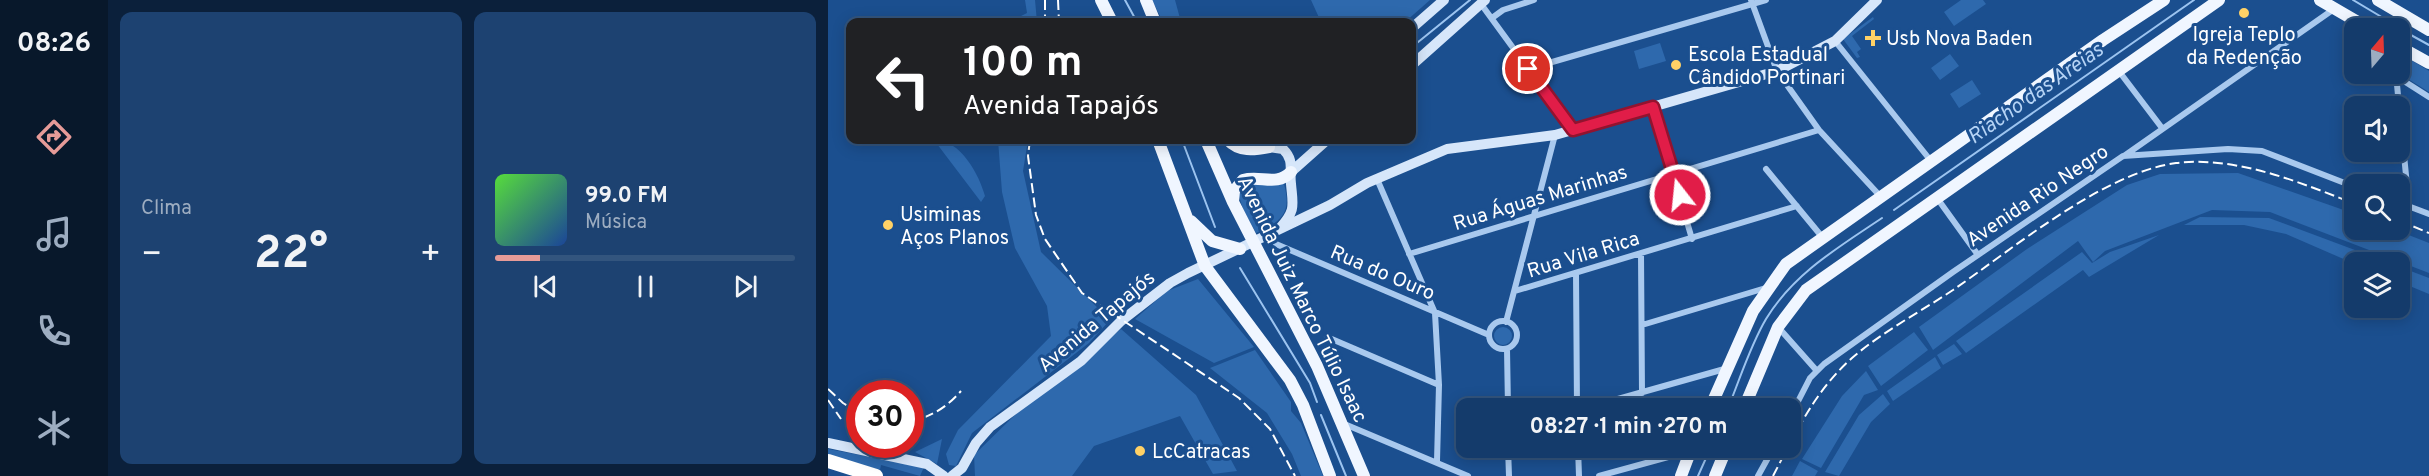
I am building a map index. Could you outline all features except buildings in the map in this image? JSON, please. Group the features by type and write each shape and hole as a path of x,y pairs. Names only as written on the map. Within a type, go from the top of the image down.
{"highway":[{"path":"828,461 876,476"}],"main road":[{"path":"1101,0 1110,18"},
{"path":"1146,0 1153,18"},
{"path":"1416,24 1444,0"},
{"path":"1271,233 1377,179 1447,149 1555,135 1777,71 1835,40 1877,0"},
{"path":"1714,398 1753,311 1786,264 2164,0"},
{"path":"1748,398 1779,327 1806,290 2219,0"},
{"path":"2320,0 2352,18"},
{"path":"2378,0 2429,30"},
{"path":"1416,61 1483,2"},
{"path":"2410,53 2429,63"},
{"path":"1159,144 1205,266 1290,380 1304,405 1330,476"},
{"name":"Avenida Juiz Marco Túlio Isaac","path":"1208,144 1233,202 1317,366 1364,476"},
{"path":"1232,144 1250,151 1274,144"},
{"path":"1233,202 1234,191 1243,180 1276,181 1284,179 1322,144"},
{"path":"1269,147 1283,149 1289,155 1294,199 1290,215 1271,233"},
{"path":"1294,199 1302,206 1316,209 1330,204"},
{"path":"1186,215 1212,241 1241,248"},
{"name":"Avenida Tapajós","path":"952,476 962,472 976,443 990,427 1082,360 1121,321 1170,283 1271,233"},
{"path":"828,443 927,464 944,476"},
{"path":"1681,476 1688,458"},
{"path":"1715,476 1722,458"}],"street":[{"path":"1492,18 1503,10 1534,0"},
{"path":"1528,69 1766,0"},
{"path":"1483,2 1492,18 1573,130"},
{"path":"1752,3 1777,71 1820,129 1882,198"},
{"path":"2123,156 2335,8"},
{"path":"1835,40 1931,161"},
{"path":"2118,70 2162,128"},
{"path":"2410,84 2429,97"},
{"path":"1653,107 1692,239"},
{"name":"Rua Águas Marinhas","path":"1409,254 1820,129"},
{"path":"1506,322 1555,135"},
{"name":"Avenida Rio Negro","path":"1799,398 1810,378 1817,371 1978,255 2123,156 2228,149 2262,151 2344,183"},
{"path":"1766,169 1824,238"},
{"path":"1377,179 1436,313 1439,385 1437,461"},
{"path":"1937,198 1978,255"},
{"name":"Rua Vila Rica","path":"1515,291 1797,206"},
{"path":"2410,206 2429,214"},
{"name":"Rua do Ouro","path":"1271,233 1276,244 1489,335"},
{"path":"1641,254 1642,393"},
{"path":"1576,273 1577,398"},
{"path":"1642,325 1769,287"},
{"path":"1506,322 1514,326 1518,335 1515,344 1507,349 1494,347 1489,335 1494,324 1506,322"},
{"path":"1779,327 1817,371"},
{"path":"1327,337 1439,385"},
{"path":"1507,349 1508,398"},
{"path":"1623,398 1728,368"},
{"path":"1342,423 1437,461 1468,476"},
{"path":"1508,458 1509,476"},
{"path":"1578,458 1579,476"},
{"path":"1599,476 1660,458"},
{"path":"1758,476 1768,458"}],"shaded area":[{"path":"1025,0 1035,0 1037,18 1021,18 1027,13"},
{"path":"1152,0 1175,0 1180,18 1161,18"},
{"path":"1311,0 1430,0 1410,18 1319,18"},
{"path":"1961,0 1983,0 1986,4 1954,26 1944,12"},
{"path":"1873,17 1874,19 1852,36 1861,49 1857,52 1860,57 1857,58 1843,39"},
{"path":"1660,43 1666,61 1639,69 1634,51"},
{"path":"1950,54 1959,66 1940,80 1931,68"},
{"path":"2410,59 2429,71 2429,92 2410,80"},
{"path":"1972,80 1981,94 1959,108 1950,94"},
{"path":"937,144 952,145 967,159 985,196 981,202"},
{"path":"998,144 1027,144 1023,171 1041,252 1110,320 1089,343 972,433 956,466 949,465 946,454 958,430 1051,336 1047,306 1015,248 1002,192"},
{"path":"2238,173 2344,210 2344,240 2410,240 2410,236 2429,243 2429,273 2410,266 2410,252 2374,252 2270,212 2212,210 2105,251 2093,262 2078,241 1933,350 1919,327 2027,249 2127,185 2160,174"},
{"path":"1249,183 1284,184 1286,194 1286,209 1283,215 1256,233 1243,209 1238,193"},
{"path":"2200,217 2269,218 2360,252 2344,252 2344,259 2286,234 2244,225 2184,225"},
{"path":"2159,235 2089,277 2083,270 1966,353 1956,341 2082,252 2092,263 2110,252"},
{"path":"2410,271 2429,278 2429,294 2410,286"},
{"path":"1198,279 1254,347 1214,363 1135,319 1167,291"},
{"path":"1503,327 1511,332 1512,336 1507,344 1503,345 1495,340 1494,336 1499,328"},
{"path":"1121,329 1196,395 1237,471 1213,474 1180,416 1094,446 1072,476 975,476 974,455 1018,412"},
{"path":"1914,332 1928,350 1881,386 1868,366"},
{"path":"1954,344 1962,354 1943,365 1937,355"},
{"path":"1255,350 1291,402 1291,411 1301,423 1323,476 1301,476 1292,454 1267,413 1210,368"},
{"path":"1935,357 1941,368 1893,401 1887,391"},
{"path":"1866,371 1878,390 1864,395 1821,468 1802,459 1842,396"},
{"path":"1883,394 1890,404 1871,422 1839,476 1825,472 1859,415"},
{"path":"942,439 937,464 924,457 924,448"},
{"path":"828,449 846,452 846,458 876,458 924,467 920,476 881,465 880,470 828,456"},
{"path":"1800,461 1818,471 1815,476 1792,476"}],"waterway":[{"name":"Riacho das Areias","path":"1125,0 1135,18"},
{"path":"1416,44 1470,0"},
{"name":"Riacho das Areias","path":"1894,210 2194,0"},
{"name":"Riacho das Areias","path":"2353,0 2383,18"},
{"name":"Riacho das Areias","path":"2410,35 2429,45"},
{"name":"Riacho das Areias","path":"1184,144 1215,227"},
{"name":"Riacho das Areias","path":"1732,398 1755,340 1777,303 1818,262 1882,218"},
{"name":"Riacho das Areias","path":"1240,268 1310,383 1317,402"},
{"name":"Riacho das Areias","path":"1321,415 1346,476"},
{"name":"Riacho das Areias","path":"1698,476 1706,458"}],"railway":[{"path":"1045,0 1045,18"},
{"path":"1058,0 1059,18"},
{"path":"1030,144 1028,156 1036,215 1045,239 1082,293 1239,398 1270,429 1295,476"},
{"path":"1801,424 1825,387 1852,358 2031,234 2119,181 2176,163 2222,163 2267,173 2344,200"},
{"path":"2410,225 2429,233"},
{"path":"828,389 846,405"},
{"path":"924,417 938,411 961,391"},
{"path":"828,400 841,419"},
{"path":"1773,476 1782,458"}],"place":[{"name":"Igreja Teplo da Redenção","path":"2244,13"},
{"name":"Usb Nova Baden","path":"1873,38"},
{"name":"Escola Estadual Cândido Portinari","path":"1676,65"},
{"name":"Usiminas Aços Planos","path":"888,225"},
{"name":"LcCatracas","path":"1140,451"}],"route":[{"path":"1528,69 1573,130 1653,107 1680,195"}]}
